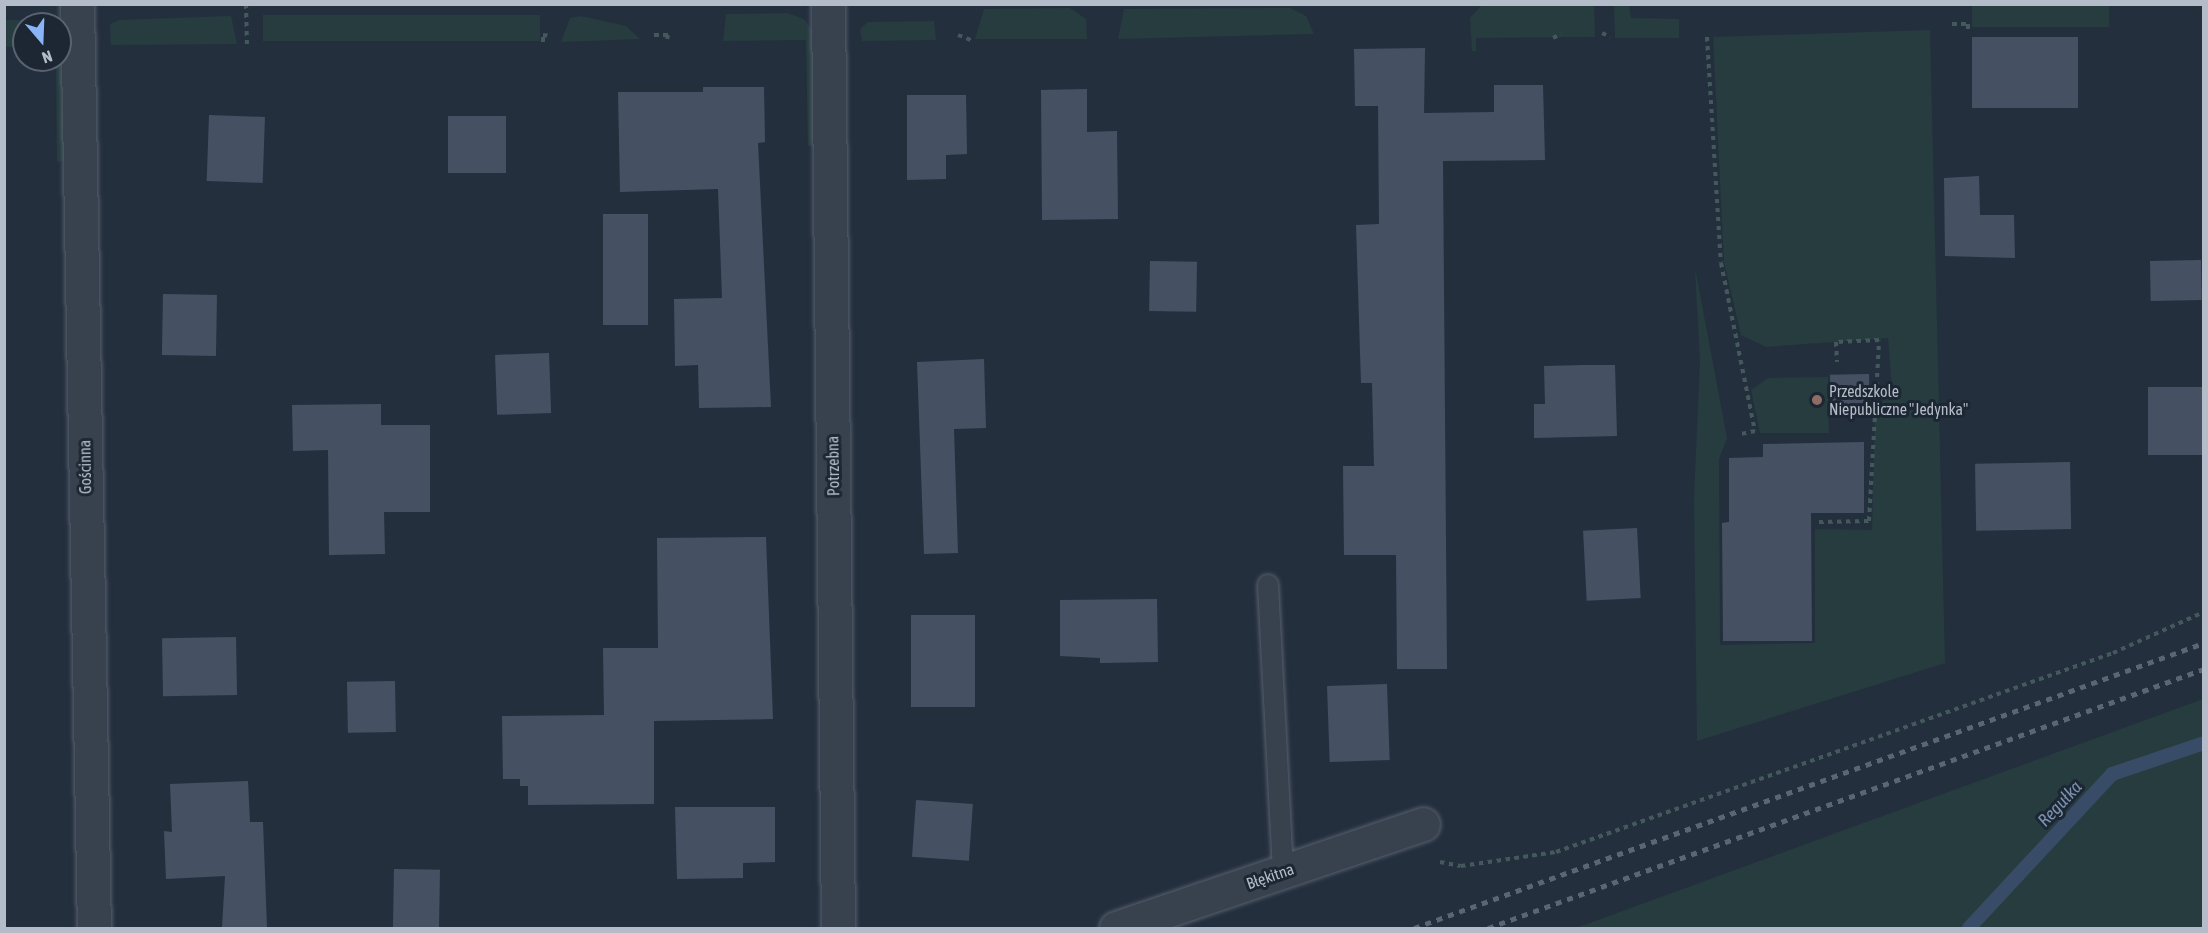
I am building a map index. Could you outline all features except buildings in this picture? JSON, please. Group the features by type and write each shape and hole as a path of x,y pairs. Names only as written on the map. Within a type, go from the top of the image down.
{"street":[{"name":"Gościnna","path":"77,4 94,928"},
{"name":"Potrzebna","path":"828,4 838,928"},
{"name":"Błękitna","path":"1116,928 1423,824"}],"lane":[{"path":"1268,585 1283,872"}],"path":[{"path":"246,4 247,44"},
{"path":"1952,24 1968,24 1968,29"},
{"path":"1602,33 1610,37"},
{"path":"1553,38 1561,34"},
{"path":"543,42 543,35 550,36"},
{"path":"654,35 667,39"},
{"path":"958,35 971,40"},
{"path":"1707,37 1721,262 1755,431 1741,434"},
{"path":"1820,522 1869,521 1880,340 1836,342 1836,362"},
{"path":"1423,824 1437,861 1461,866 1556,852 2113,653 2204,612"}],"green space":[{"path":"1482,5 1594,5 1595,37 1476,38 1476,51 1472,51 1470,18"},
{"path":"1614,5 1629,5 1631,18 1679,19 1679,38 1615,38"},
{"path":"1972,5 2109,5 2109,27 1972,27"},
{"path":"1070,8 1086,19 1087,39 975,39 984,9"},
{"path":"1290,8 1306,16 1314,34 1118,39 1124,9"},
{"path":"787,13 804,19 813,32 820,147 808,146 806,40 723,41 726,14"},
{"path":"263,15 540,15 540,41 263,41"},
{"path":"231,16 237,44 111,45 110,24 119,20"},
{"path":"581,16 626,26 640,39 561,42 570,18"},
{"path":"5,20 12,20 12,47 5,47"},
{"path":"934,21 936,40 862,41 860,29 868,22"},
{"name":"Przedszkole Niepubliczne \"Jedynka\"","path":"1930,30 1945,663 1697,741 1694,498 1700,361 1695,268 1727,438 1719,459 1720,645 1815,643 1815,529 1872,530 1875,411 1892,389 1888,338 1766,347 1741,335 1724,262 1713,37"},
{"path":"56,72 61,72 64,161 57,162"},
{"path":"1828,377 1829,433 1760,433 1751,390 1768,378"},
{"path":"2203,699 2203,928 1576,928"}],"waterway":[{"name":"Regułka","path":"1969,928 2112,774 2204,743"}],"railway":[{"path":"1414,928 2204,643"},
{"path":"1488,928 2204,669"}],"place":[{"name":"Przedszkole Niepubliczne \"Jedynka\"","path":"1817,400"}]}
